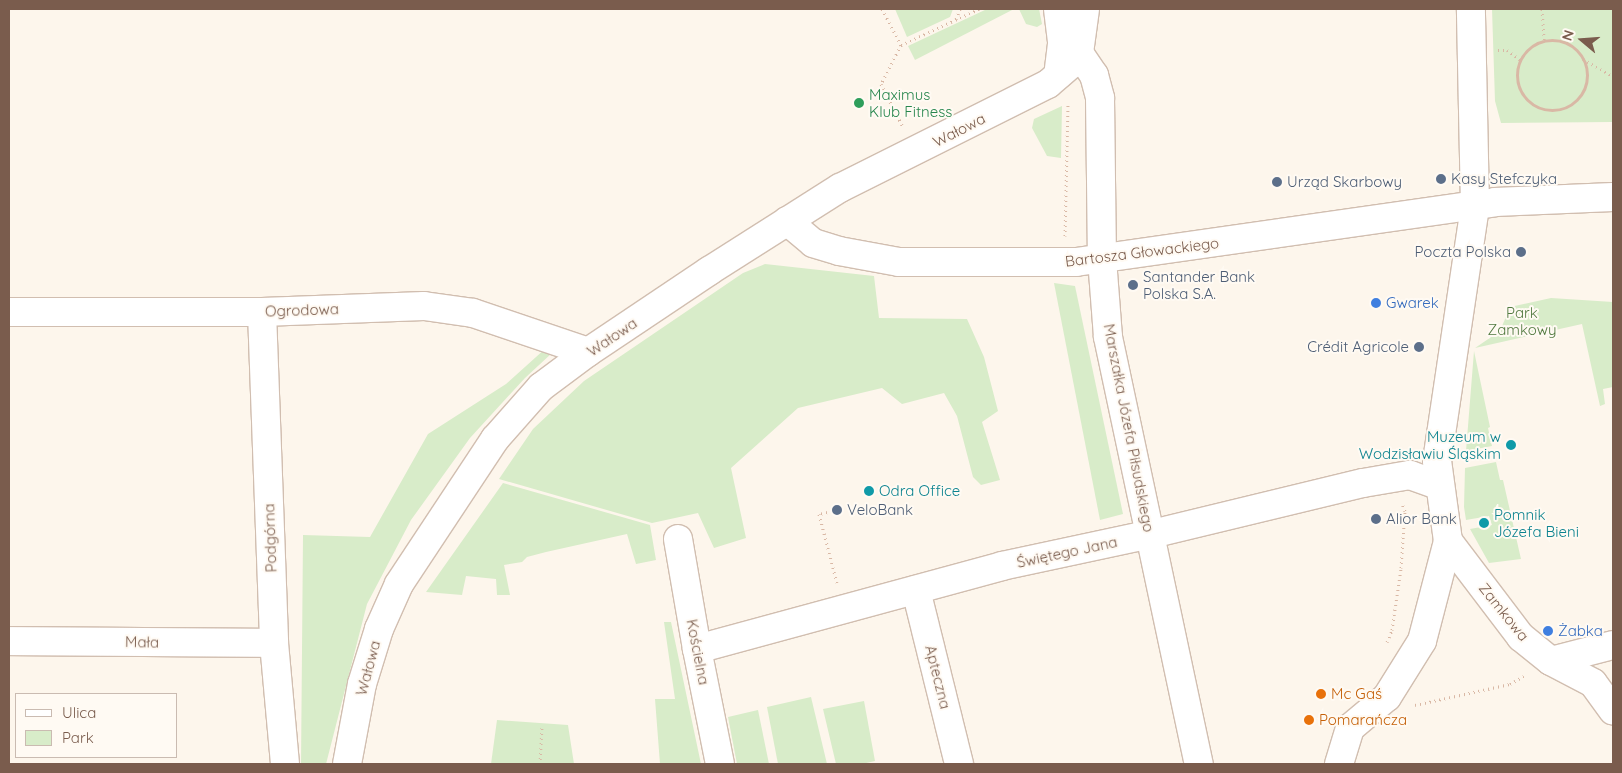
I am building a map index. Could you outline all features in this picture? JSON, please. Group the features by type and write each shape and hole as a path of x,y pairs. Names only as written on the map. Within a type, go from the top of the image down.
{"street":[{"path":"1058,9 1062,44 1058,75"},
{"path":"1079,52 1086,9"},
{"path":"1339,764 1350,728 1387,697 1422,641 1448,541 1437,461 1474,206 1470,9"},
{"name":"Wałowa","path":"347,764 368,666 379,629 399,584 495,438 541,387 588,352 787,221 840,188 1039,89 1058,75 1079,52"},
{"name":"Marszałka Józefa Piłsudskiego","path":"1079,52 1094,75 1100,98 1102,259 1108,337 1197,755"},
{"name":"Bartosza Głowackiego","path":"787,221 813,243 839,251 899,262 1076,262 1495,202 1613,197"},
{"name":"Ogrodowa","path":"9,312 262,312 424,306 473,313 588,352"},
{"name":"Podgórna","path":"262,312 274,643 285,764"},
{"name":"Świętego Jana","path":"697,649 1002,566 1150,534 1363,483 1410,476 1440,486"},
{"name":"Kościelna","path":"678,539 697,649 720,764"},
{"name":"Zamkowa","path":"1448,541 1521,637 1551,661 1593,683 1613,711"},
{"name":"Apteczna","path":"916,590 959,764"},
{"name":"Mała","path":"9,641 274,643"},
{"path":"1551,661 1613,645"}],"path":[{"path":"882,9 901,45"},
{"path":"956,20 960,9"},
{"path":"907,134 881,84 901,45 979,9"},
{"path":"1542,9 1544,41"},
{"path":"1583,59 1588,74 1583,93 1575,102 1565,108 1542,109 1531,103 1523,94 1518,84 1517,72 1526,51 1544,41 1567,44 1583,59 1613,76"},
{"path":"1384,646 1392,630 1399,586 1405,511 1402,504 1410,476"},
{"path":"832,511 819,514 837,582"},
{"path":"1413,705 1510,684 1551,661"},
{"path":"540,764 542,726"}],"green space":[{"path":"895,9 953,9 950,17 907,37"},
{"path":"987,9 1014,9 915,60 908,46"},
{"path":"1019,9 1039,9 1042,24 1037,27 1026,24"},
{"path":"1492,9 1613,9 1613,122 1501,123 1495,101"},
{"path":"1062,106 1061,158 1047,156 1032,128 1034,119"},
{"path":"765,264 874,276 879,318 967,319 984,357 998,411 982,422 1000,480 981,485 973,477 957,416 944,393 902,404 882,388 798,408 731,468 746,538 714,548 698,513 652,523 499,479 533,429 584,381 743,273"},
{"path":"1054,283 1075,286 1123,514 1100,520"},
{"name":"Park Zamkowy","path":"1551,298 1613,302 1613,387 1603,389 1605,404 1600,406 1582,324 1475,348 1500,331 1510,307"},
{"path":"546,348 552,353 525,378 470,438 411,520 367,604 326,764 301,764 303,535 370,537 428,434 506,384"},
{"path":"1474,351 1490,427 1488,428 1492,446 1466,451"},
{"path":"1496,462 1500,480 1503,480 1521,559 1489,563 1470,529 1492,525 1489,516 1466,520 1464,507 1465,468"},
{"path":"503,483 650,525 656,560 636,564 627,534 546,552 527,557 522,562 504,565 510,595 497,595 496,579 466,576 462,595 426,592"},
{"path":"664,622 671,622 701,764 660,764 655,699 675,699"},
{"path":"811,697 827,764 778,764 767,707"},
{"path":"864,701 875,761 862,764 836,764 823,709"},
{"path":"758,710 769,764 737,764 728,717"},
{"path":"497,720 568,725 574,764 491,764"}],"place":[{"name":"Maximus Klub Fitness","path":"859,103"},
{"name":"Kasy Stefczyka","path":"1441,179"},
{"name":"Urząd Skarbowy","path":"1277,182"},
{"name":"Poczta Polska","path":"1521,252"},
{"name":"Santander Bank Polska S.A.","path":"1133,285"},
{"name":"Gwarek","path":"1376,303"},
{"name":"Crédit Agricole","path":"1419,347"},
{"name":"Muzeum w Wodzisławiu Śląskim","path":"1511,445"},
{"name":"Odra Office","path":"869,491"},
{"name":"VeloBank","path":"837,510"},
{"name":"Alior Bank","path":"1376,519"},
{"name":"Pomnik Józefa Bieni","path":"1484,523"},
{"name":"Żabka","path":"1548,631"},
{"name":"Mc Gaś","path":"1321,694"},
{"name":"Pomarańcza","path":"1309,720"}]}
